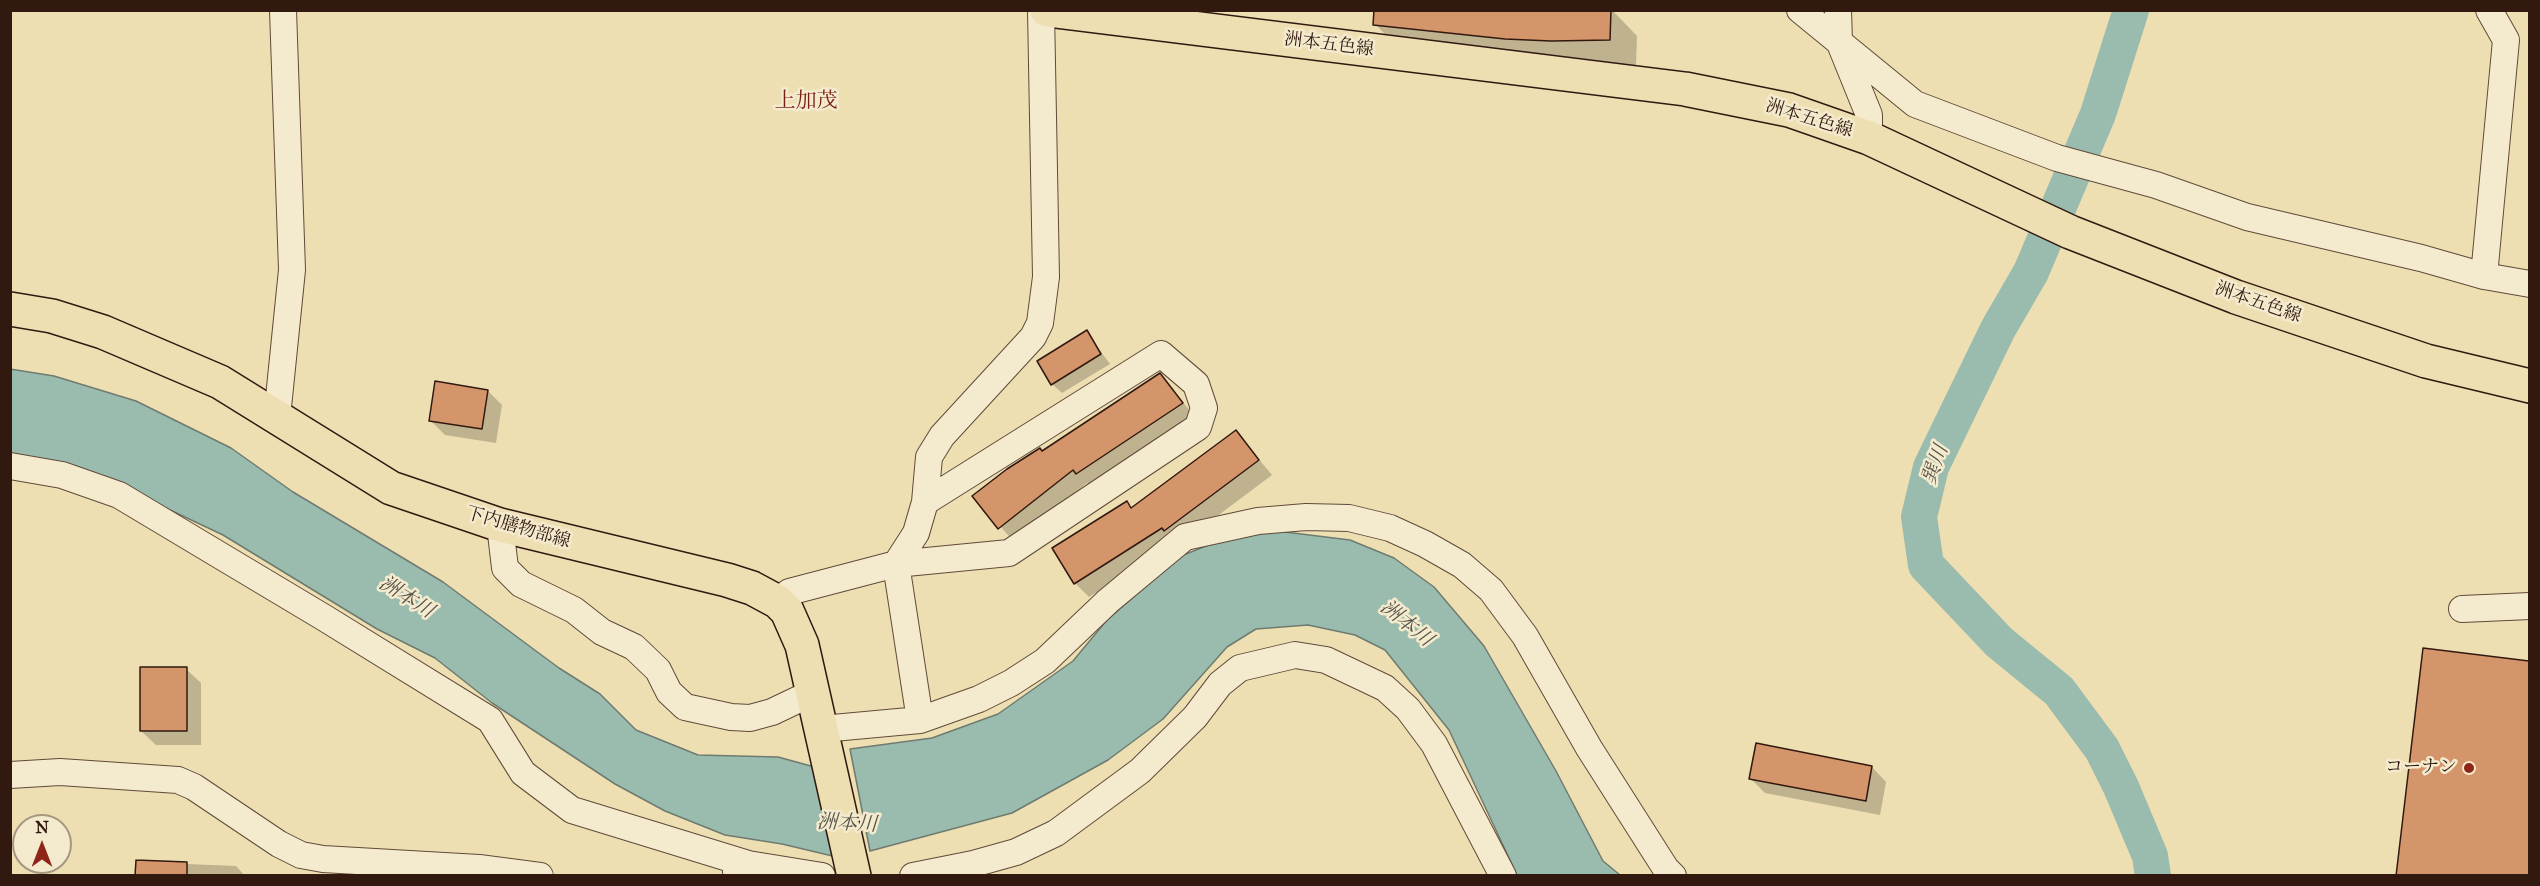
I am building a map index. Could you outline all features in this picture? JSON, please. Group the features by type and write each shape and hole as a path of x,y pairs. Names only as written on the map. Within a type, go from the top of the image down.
{"main road":[{"name":"洲本五色線","path":"1047,10 1685,89 1789,110 1869,138 2025,212 2236,297 2426,361 2529,386"},
{"name":"下内膳物部線","path":"10,309 52,316 154,352 220,382 391,488 500,525 727,580 753,588 778,602 794,624 814,692 851,867"}],"street":[{"path":"277,417 292,270 284,10"},
{"path":"920,720 896,564 916,533 925,502 929,457 942,436 1033,338 1040,323 1046,277 1041,10"},
{"path":"1800,10 1915,104 2057,158 2156,185 2247,217 2421,258 2484,276 2529,284"},
{"path":"1838,10 1839,41 1869,115 1869,138"},
{"path":"2484,276 2506,40 2489,10"},
{"path":"778,602 789,592 896,564 1009,553 1198,427 1204,408 1196,384 1161,354 925,502"},
{"path":"10,466 62,475 119,495 313,611 490,720 523,773 572,810 740,870 822,876"},
{"path":"822,729 920,720 979,699 1011,683 1045,661 1108,601 1185,537 1258,521 1306,517 1349,518 1390,528 1425,544 1462,566 1491,590 1525,636 1589,748 1666,869 1673,876"},
{"path":"500,525 505,568 522,584 574,610 602,632 634,647 657,670 669,692 685,707 731,717 750,718 772,712 814,692"},
{"path":"2462,609 2529,606"},
{"path":"913,876 973,864 1016,852 1056,833 1140,771 1195,717 1220,684 1240,668 1295,655 1326,660 1385,688 1408,709 1434,744 1503,876"},
{"path":"10,775 60,772 178,780 194,787 279,844 301,855 323,859 479,868 540,876"}],"water":[{"name":"洲本川","path":"10,369 54,376 136,401 231,448 293,492 443,582 559,668 600,694 636,730 698,755 778,757 822,769 841,858 782,844 725,835 665,811 615,784 492,703 435,658 377,629 223,535 94,474 44,459 11,454"},
{"name":"洲本川","path":"1277,531 1350,540 1394,558 1434,587 1484,646 1556,771 1603,861 1620,875 1517,875 1449,730 1385,650 1355,635 1308,625 1256,629 1227,647 1163,719 1108,760 1012,813 870,851 850,749 932,738 998,714 1073,661 1107,620 1181,556 1221,540"}],"building":[{"path":"1374,10 1611,10 1610,40 1505,39 1373,25"},
{"path":"1087,330 1101,354 1051,385 1037,361"},
{"path":"1160,373 1183,403 1076,474 1073,470 998,529 972,496 1007,469 1040,448 1042,451"},
{"path":"435,381 488,390 482,429 429,421"},
{"path":"1236,430 1259,460 1164,531 1162,528 1074,584 1052,548 1127,501 1131,508"},
{"name":"コーナン","path":"2423,648 2529,661 2529,876 2396,876"},
{"path":"140,667 187,667 187,731 140,731"},
{"path":"1756,743 1872,766 1866,801 1749,779"},
{"path":"136,860 187,862 187,876 135,876"}],"waterway":[{"name":"巽川","path":"2131,10 2098,114 2031,272 1998,329 1931,467 1919,517 1926,565 1999,642 2059,691 2102,749 2150,856 2153,876"}],"place":[{"name":"コーナン","path":"2469,768"}],"district":[{"name":"上加茂","path":"806,102"}]}
